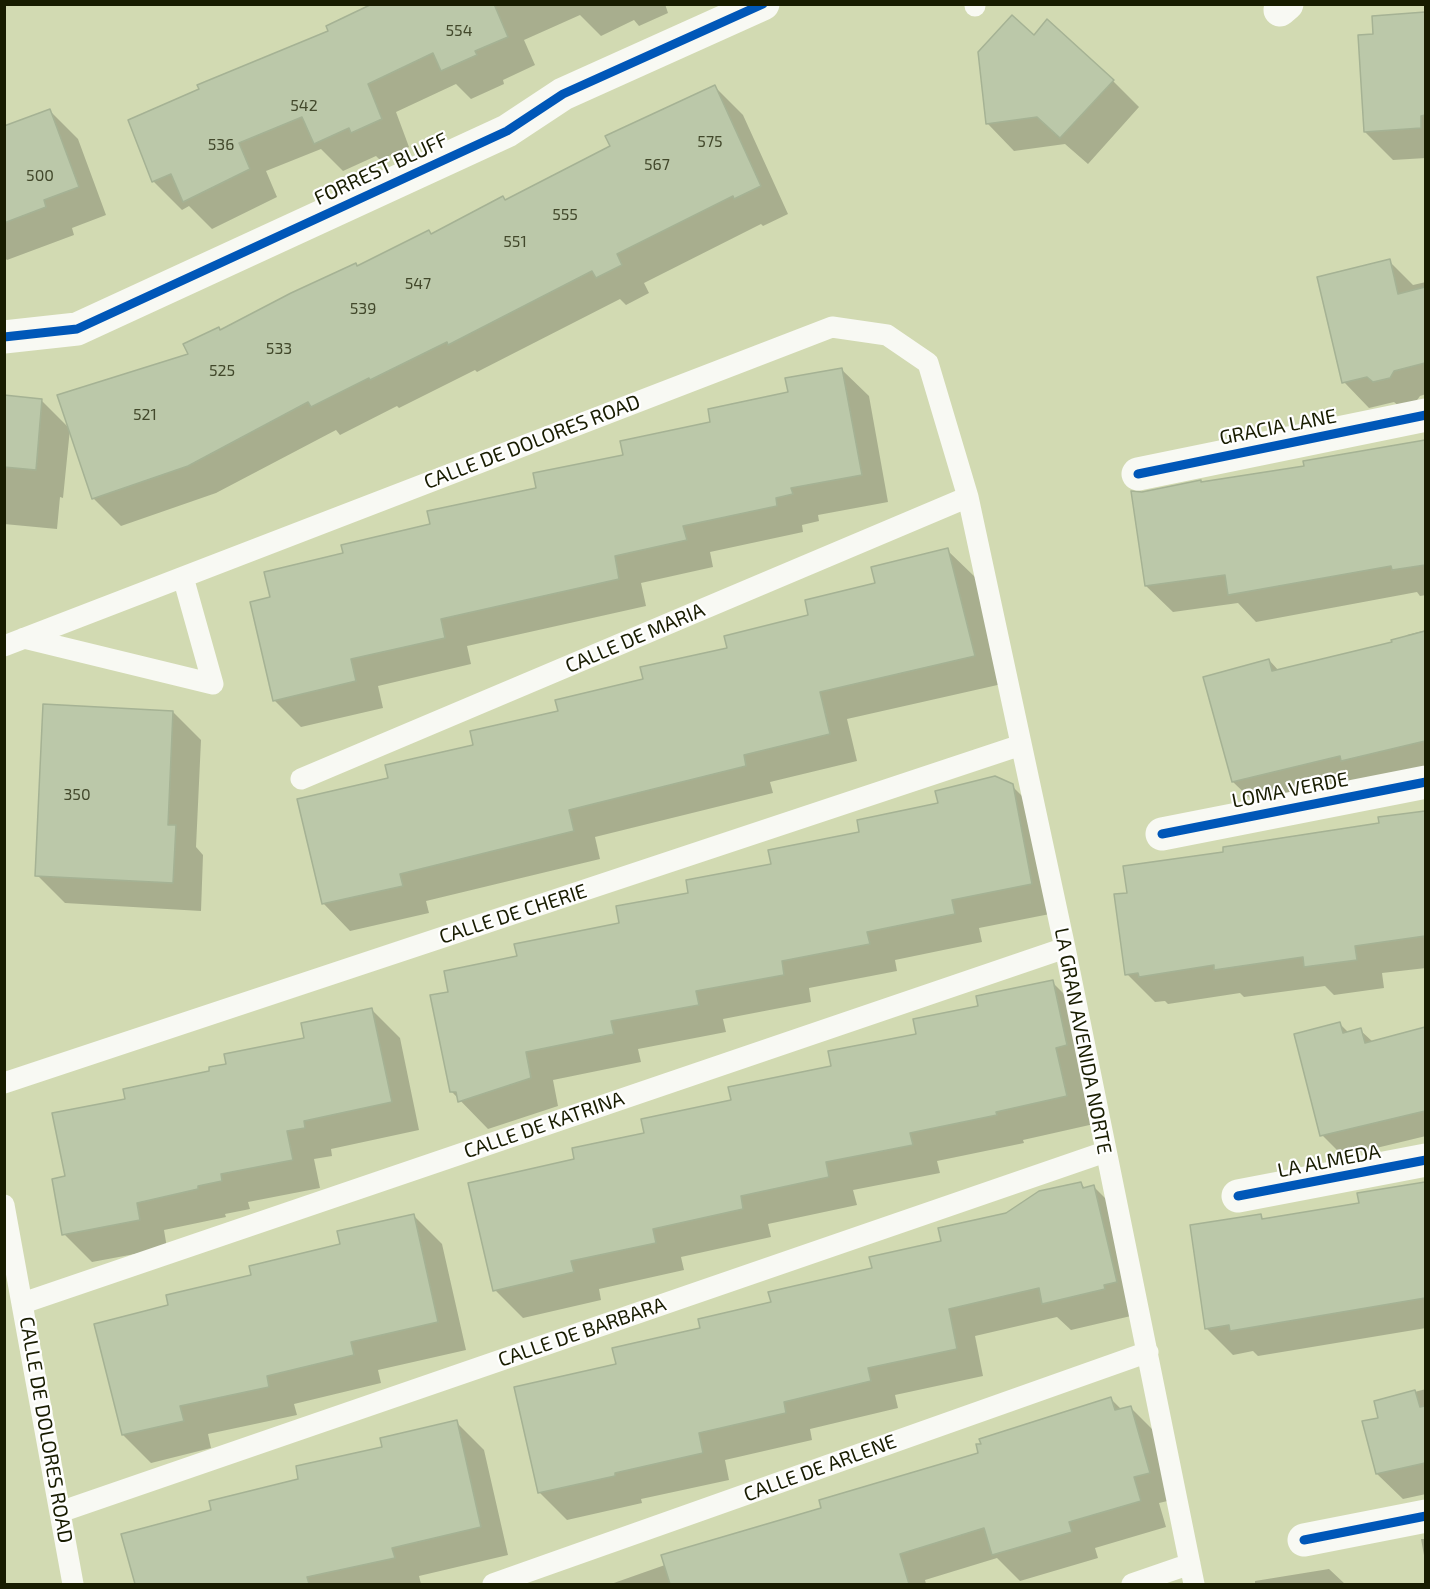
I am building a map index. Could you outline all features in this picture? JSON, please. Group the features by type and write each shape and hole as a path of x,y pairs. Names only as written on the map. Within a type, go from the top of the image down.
{"street":[{"name":"FORREST BLUFF","path":"4,337 77,329 507,131 562,94 763,4"},
{"name":"GRACIA LANE","path":"1138,474 1425,415"},
{"name":"LOMA VERDE","path":"1161,834 1425,782"},
{"name":"LA ALMEDA","path":"1239,1196 1425,1160"},
{"path":"1304,1540 1425,1516"}],"lane":[{"name":"CALLE DE DOLORES ROAD","path":"4,646 832,327 887,335 928,363 968,497"},
{"name":"LA GRAN AVENIDA NORTE","path":"968,497 1065,948 1192,1574"},
{"name":"CALLE DE MARIA","path":"301,778 968,497"},
{"path":"24,638 213,684 183,577"},
{"name":"CALLE DE CHERIE","path":"4,1083 1021,745"},
{"name":"CALLE DE KATRINA","path":"23,1303 1065,948"},
{"name":"CALLE DE BARBARA","path":"60,1512 1105,1152"},
{"name":"CALLE DE DOLORES ROAD","path":"4,1205 73,1584"},
{"name":"CALLE DE ARLENE","path":"493,1584 1148,1352"},
{"path":"1132,1584 1192,1574"}],"building":[{"path":"372,4 494,4 508,37 475,51 477,55 441,71 433,53 368,84 382,119 351,133 349,128 314,144 302,117 239,143 250,169 183,202 171,174 152,182 128,120 199,89 197,85 328,31 326,26"},
{"path":"1425,12 1425,115 1421,116 1421,128 1364,132 1358,35 1373,34 1372,16"},
{"path":"1012,15 1034,35 1047,19 1114,80 1060,138 1037,117 986,124 978,52"},
{"path":"715,85 761,186 734,199 733,196 617,254 622,265 596,278 592,271 448,345 447,342 311,407 308,402 188,466 92,499 57,395 188,354 183,344 219,327 220,330 291,293 356,263 357,266 429,230 431,234 503,196 505,200 610,146 605,136"},
{"path":"50,109 79,187 44,200 46,207 4,223 4,126"},
{"path":"1390,259 1398,294 1425,287 1425,363 1394,371 1390,378 1373,382 1367,377 1342,383 1317,277"},
{"path":"842,368 862,475 791,488 793,494 776,498 777,506 683,526 687,540 615,556 619,579 441,619 445,638 351,659 356,681 273,701 250,602 270,597 264,572 343,553 341,545 430,524 427,511 536,488 533,473 623,455 620,441 710,422 708,409 788,392 785,378"},
{"path":"4,395 42,399 36,470 4,467"},
{"path":"1425,440 1425,565 1392,570 1391,566 1228,595 1225,575 1145,586 1131,491 1142,492 1201,480 1201,482 1304,466 1303,461"},
{"path":"948,548 975,656 820,692 830,734 744,755 746,766 569,810 574,831 400,874 403,886 322,904 297,799 388,778 385,765 473,745 470,731 558,711 555,700 643,679 640,667 727,648 724,636 808,615 805,600 875,583 871,567"},
{"path":"1425,631 1425,741 1341,761 1340,756 1232,782 1203,677 1269,659 1272,671 1392,642 1391,640"},
{"path":"43,704 173,711 168,825 176,825 173,883 35,876"},
{"path":"995,776 1013,784 1032,884 952,900 955,914 867,932 870,944 782,961 784,975 696,991 699,1005 611,1021 614,1034 526,1052 531,1078 458,1102 456,1092 450,1092 430,995 448,992 444,971 517,956 514,944 619,923 616,906 688,893 686,880 771,864 768,850 859,832 857,820 938,803 935,791"},
{"path":"1425,811 1425,936 1355,946 1357,960 1304,967 1303,957 1214,970 1214,965 1139,977 1138,973 1125,975 1114,894 1127,893 1123,866 1223,852 1223,847 1379,823 1378,817"},
{"path":"1053,980 1067,1045 1056,1048 1067,1096 996,1112 997,1115 910,1133 913,1145 826,1162 829,1177 741,1196 743,1209 653,1229 656,1243 571,1261 574,1272 493,1291 468,1183 574,1159 572,1148 644,1133 641,1119 731,1100 728,1087 831,1066 828,1051 916,1034 913,1019 978,1006 976,996"},
{"path":"372,1008 392,1102 304,1121 305,1128 287,1131 293,1160 221,1174 222,1181 137,1203 140,1220 62,1235 52,1179 65,1176 52,1113 125,1099 123,1089 209,1071 209,1067 226,1064 224,1054 304,1038 301,1023"},
{"path":"1340,1022 1343,1033 1361,1028 1365,1043 1425,1027 1425,1111 1320,1136 1294,1034"},
{"path":"1081,1182 1083,1188 1094,1185 1117,1282 1104,1285 1105,1289 1042,1304 1039,1288 949,1309 957,1349 868,1368 871,1381 784,1402 786,1413 699,1433 703,1453 538,1493 514,1387 616,1364 612,1348 700,1328 698,1319 771,1302 768,1292 872,1268 869,1257 941,1241 938,1228 1006,1213 1039,1191"},
{"path":"1425,1182 1425,1298 1230,1331 1229,1325 1205,1329 1190,1225 1261,1214 1262,1219 1359,1203 1357,1193"},
{"path":"414,1214 438,1322 351,1342 354,1355 267,1376 269,1387 180,1406 184,1421 122,1435 94,1324 168,1305 166,1295 251,1275 249,1266 340,1244 337,1231"},
{"path":"1415,1390 1420,1407 1425,1406 1425,1463 1376,1474 1362,1421 1378,1418 1374,1401"},
{"path":"1111,1397 1115,1410 1131,1406 1150,1473 1134,1477 1141,1501 1069,1522 1072,1532 992,1555 984,1528 900,1554 909,1584 670,1584 661,1555 821,1508 819,1500 978,1453 976,1444 981,1444 979,1439"},
{"path":"457,1420 481,1527 392,1548 395,1558 307,1577 309,1584 135,1584 121,1534 211,1510 209,1501 298,1479 296,1466 382,1447 380,1438"}],"cycle path":[{"path":"4,337 77,329 507,131 563,94 763,4"},
{"path":"1138,474 1426,415"},
{"path":"1162,834 1426,782"},
{"path":"1238,1196 1426,1160"},
{"path":"1304,1540 1426,1516"}]}
